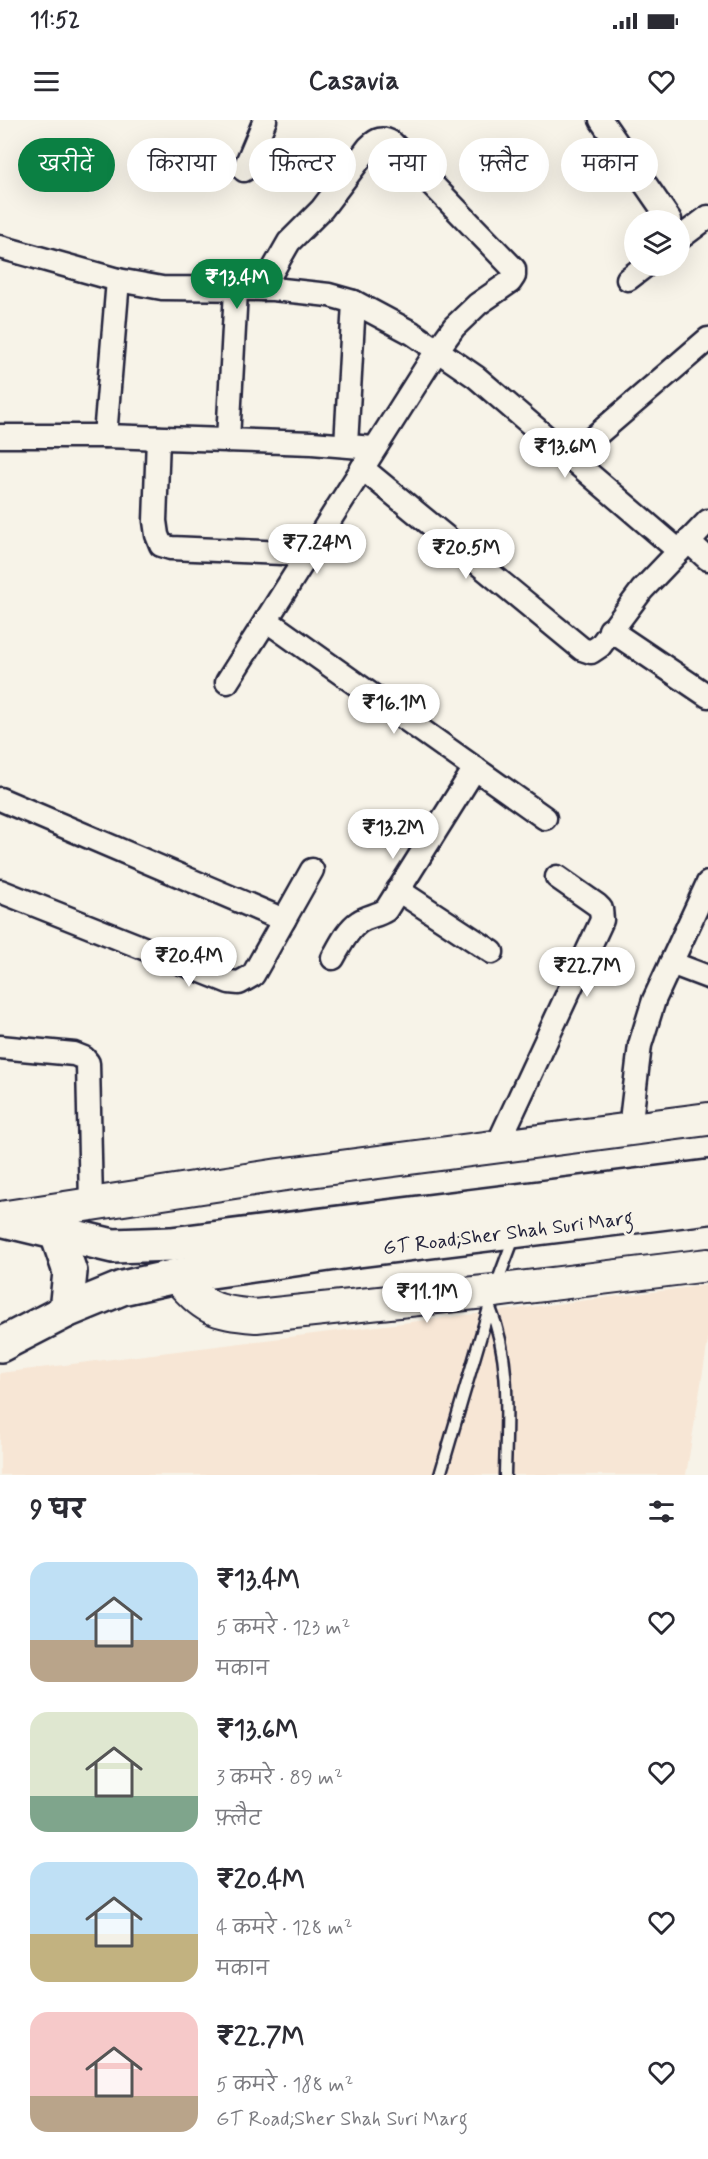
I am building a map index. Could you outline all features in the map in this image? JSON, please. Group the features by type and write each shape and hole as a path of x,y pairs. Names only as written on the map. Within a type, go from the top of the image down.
{"main road":[{"path":"0,1218 279,1175 708,1119"},
{"name":"GT Road;Sher Shah Suri Marg","path":"0,1218 57,1234 113,1246 171,1244 708,1177"},
{"name":"GT Road;Sher Shah Suri Marg","path":"0,1345 66,1311 122,1288 176,1276 708,1207"},
{"path":"57,1234 70,1272 66,1311"},
{"path":"176,1276 200,1303 227,1313 256,1316 492,1300 708,1265"}],"street":[{"path":"244,170 265,120"},
{"path":"601,120 663,210"},
{"path":"227,682 373,448 453,327 478,304 510,282 514,276 514,269 392,143 384,139 375,140 322,209 289,242 262,290"},
{"path":"690,226 708,218"},
{"path":"0,248 118,280 162,288 262,290 329,295 354,302 438,349 476,377 570,457 683,546 708,559"},
{"path":"105,436 118,280"},
{"path":"228,440 236,290"},
{"path":"346,445 354,302"},
{"path":"570,457 708,339"},
{"path":"0,436 105,436 373,448"},
{"path":"159,438 155,521 161,544 171,548 306,554"},
{"path":"362,468 582,649 591,652 600,646 610,630 683,546 708,522"},
{"path":"266,620 544,818"},
{"path":"610,630 708,696"},
{"path":"333,958 352,927 361,920 386,910 475,768"},
{"path":"0,799 284,920"},
{"path":"0,891 229,982 239,983 253,975 312,870"},
{"path":"497,1146 602,920 601,909 597,905 557,877"},
{"path":"630,1129 633,1088 640,1045 670,963 708,883"},
{"path":"398,890 492,952"},
{"path":"670,963 708,977"},
{"path":"0,1047 74,1054 84,1058 88,1063 91,1204"}],"lane":[{"path":"440,1475 492,1300 517,1230"},
{"path":"492,1300 504,1355 505,1475"}],"shaded area":[{"path":"708,1285 708,1341 686,1475 0,1475 0,1373"}]}
